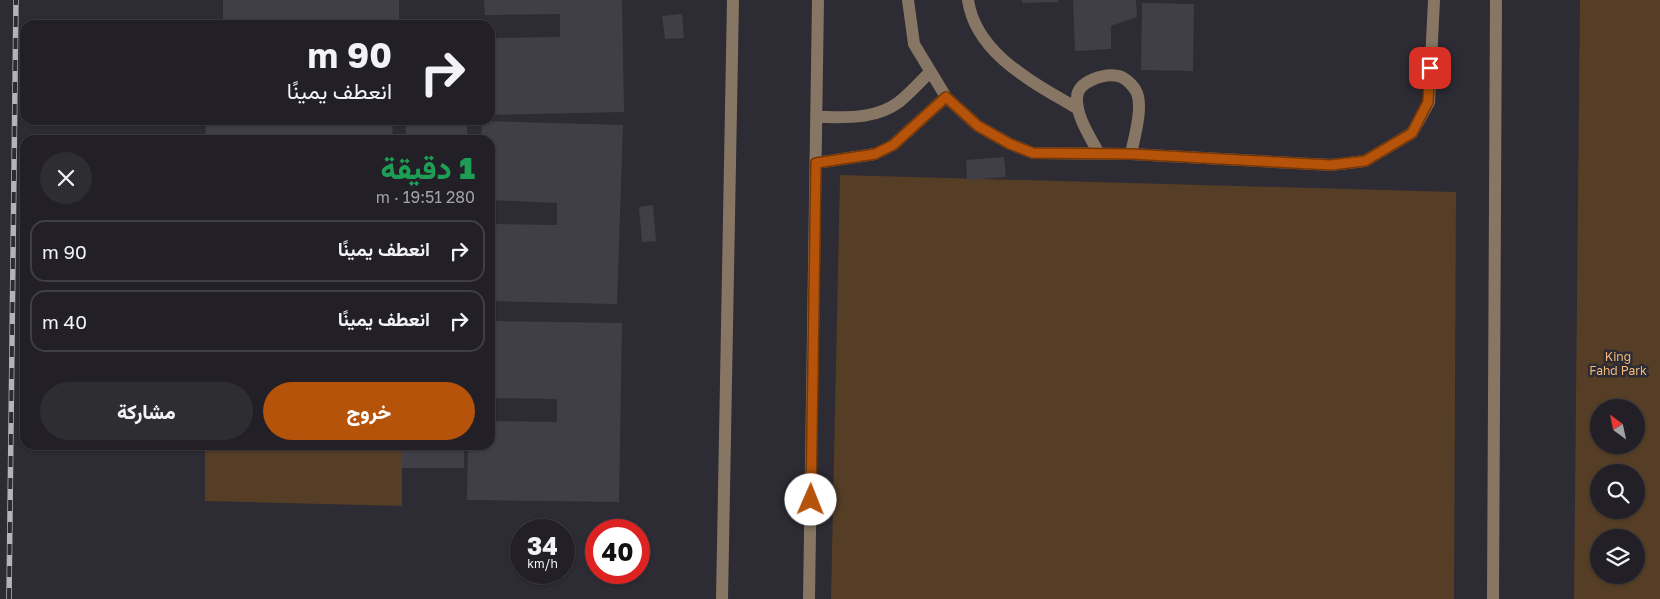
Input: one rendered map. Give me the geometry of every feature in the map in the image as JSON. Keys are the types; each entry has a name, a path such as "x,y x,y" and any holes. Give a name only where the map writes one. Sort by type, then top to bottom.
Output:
{"street":[{"path":"722,599 733,0"},
{"path":"809,599 818,0"},
{"path":"908,0 914,44 946,97 978,126 1010,144 1033,153 1131,154 1331,165 1365,161 1412,133 1428,102 1434,0"},
{"path":"968,0 976,27 1004,62 1031,81 1078,109"},
{"path":"1493,599 1496,0"},
{"path":"816,117 869,116 884,111 899,102 930,72"},
{"path":"1099,154 1078,109 1077,94 1083,85 1108,75 1120,76 1137,92 1139,105 1131,154"},
{"path":"816,163 875,154 893,145 946,97"}],"green space":[{"name":"King Fahd Park","path":"1580,0 1660,0 1660,599 1574,599"},
{"path":"840,175 1456,192 1454,599 831,599"},
{"path":"205,450 402,450 402,506 205,501"}],"building":[{"path":"223,0 399,0 399,20 223,20"},
{"path":"484,0 622,0 624,112 495,115 495,38 560,37 560,14 485,15"},
{"path":"1022,0 1058,0 1058,2 1022,3"},
{"path":"1073,0 1136,0 1137,17 1111,26 1111,49 1075,51"},
{"path":"1142,3 1194,4 1193,71 1141,70"},
{"path":"682,14 684,38 665,39 662,16"},
{"path":"495,121 623,125 617,304 495,301 495,224 557,225 557,203 495,200 495,135 481,135 482,125 495,125"},
{"path":"206,125 393,125 392,135 205,135"},
{"path":"406,125 467,125 467,135 406,135"},
{"path":"1004,157 1006,177 967,180 966,160"},
{"path":"653,205 656,241 642,242 639,207"},
{"path":"495,321 622,323 619,502 467,500 468,450 495,450 495,421 557,422 557,399 495,398"},
{"path":"402,450 464,450 464,468 402,468"}],"railway":[{"path":"9,599 16,0"}],"route":[{"path":"811,500 816,163 875,154 893,145 946,97 978,126 1010,144 1033,153 1131,154 1331,165 1365,161 1412,133 1428,102 1430,68"}]}
